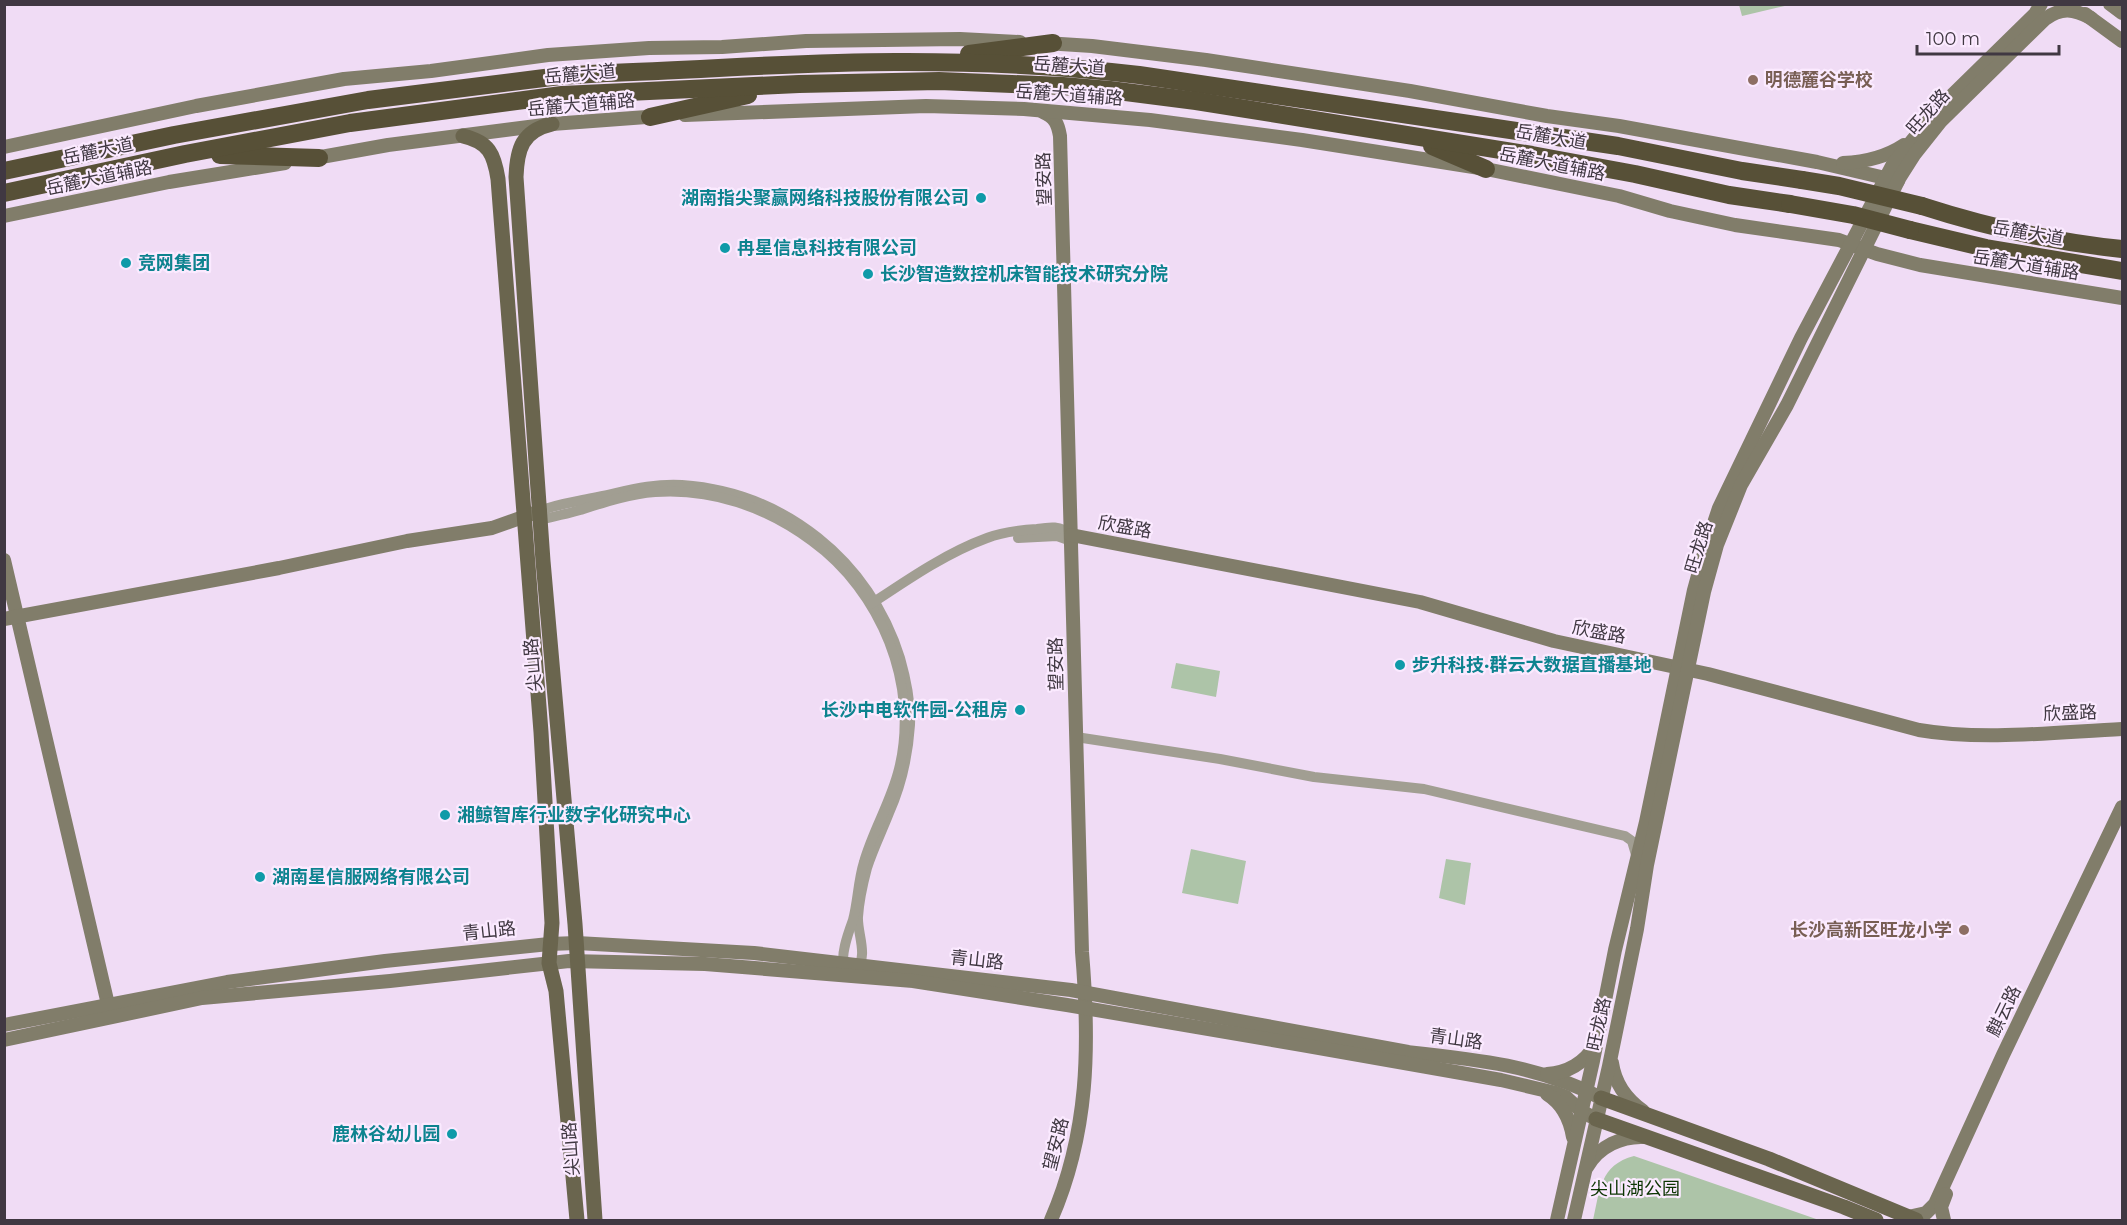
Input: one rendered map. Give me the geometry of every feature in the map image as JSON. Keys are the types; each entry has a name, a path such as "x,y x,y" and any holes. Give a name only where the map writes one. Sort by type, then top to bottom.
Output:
{"highway":[{"path":"905,62 1053,43"},
{"name":"岳麓大道","path":"4,171 174,135 402,96 560,76 905,62 1078,68 1151,76 1618,146 1742,171 1839,186 1984,224 2122,249"},
{"name":"岳麓大道","path":"4,193 185,154 350,123 562,95 799,84 939,81 1110,90 1196,101 1594,166 1729,195 1853,215 1986,248 2122,271"},
{"path":"650,117 799,84"},
{"path":"1406,135 1486,169"},
{"path":"185,154 318,158"}],"main road":[{"name":"旺龙路","path":"1574,1221 1637,929 1699,571 1719,508 1753,435 1850,244 1892,179 1917,134 1945,102 2035,14 2040,4"},
{"path":"2074,4 2122,41"},
{"path":"2110,4 2122,13"},
{"name":"旺龙路","path":"1557,1221 1599,1035 1615,950 1682,670 1707,580 1728,516 1745,477 1787,405 1865,249 1892,179 1935,128 2045,19 2057,11 2069,9 2091,18"},
{"path":"4,147 196,106 344,80 548,56 649,48 960,39 1103,47 1206,60 1619,126 1817,162 1892,179"},
{"name":"岳麓大道辅路","path":"4,216 169,182 388,145 552,124 650,117 906,107 1041,111 1085,114 1302,140 1486,169 1619,196 1670,211 1735,225 1829,238 1941,269 2122,298"},
{"name":"望安路","path":"1041,111 1053,117 1057,122 1060,136 1079,735 1082,952 1088,993 1090,1076 1081,1145 1072,1181 1057,1221"},
{"name":"望安路","path":"1073,539 1066,128 1071,119 1085,114"},
{"name":"尖山路","path":"552,124 541,127 526,137 517,161 516,177 540,515 577,943 595,1221"},
{"path":"1817,162 1842,164 1875,158 1903,146 1917,134"},
{"name":"尖山路","path":"463,136 483,143 491,153 496,168 541,732 552,923 549,963 556,991 577,1221"},
{"path":"12,620 407,541 492,528 540,515"},
{"name":"欣盛路","path":"1073,539 1420,607 1554,646 1682,670 1919,734 1961,740 2122,731"},
{"path":"4,560 12,620"},
{"path":"4,579 107,1012"},
{"name":"麒云路","path":"1912,1219 1926,1213 1935,1204 2003,1055 2122,807"},
{"name":"麒云路","path":"1944,1221 1942,1203 1994,1085 2122,818"},
{"name":"青山路","path":"4,1040 227,982 385,961 577,943 754,953 843,964 855,971 1088,1008 1528,1086 1566,1097 1581,1111 1596,1119 1844,1207 1876,1221"},
{"name":"青山路","path":"4,1025 202,998 578,961 855,971 1088,993 1386,1048 1461,1058 1568,1081 1601,1098 1769,1159 1912,1219"},
{"name":"望安路","path":"1051,1221 1067,1179 1083,1110 1088,1008"},
{"path":"1542,1074 1559,1072 1579,1063 1588,1055 1599,1035"},
{"path":"1613,1046 1613,1072 1623,1093 1632,1103 1655,1118"},
{"path":"1528,1086 1559,1103 1571,1126 1573,1146"},
{"path":"1584,1174 1595,1156 1615,1142 1626,1138 1650,1138"}],"street":[{"path":"540,515 654,492 683,492 737,501 770,515 816,544 843,569 874,605 891,632 902,664 910,725 899,786 864,880 858,918 862,941 855,971"},
{"path":"874,605 961,550 988,537 1024,530 1057,528 1065,530 1073,539"},
{"path":"843,964 846,938 853,918 863,863 886,809 900,767 905,725 904,706 896,665 874,605"},
{"path":"1079,735 1220,755 1314,773 1424,786 1626,832 1637,831 1646,822"},
{"path":"1079,735 1314,777 1424,789 1469,799 1625,836 1632,841 1637,860"}],"green space":[{"path":"1739,4 1789,5 1742,16"},
{"path":"1176,663 1220,671 1216,697 1171,688"},
{"path":"1191,849 1246,861 1238,904 1182,893"},
{"path":"1446,859 1471,863 1465,905 1439,898"},
{"name":"尖山湖公园","path":"1634,1156 1819,1220 1593,1220 1600,1189 1608,1172 1623,1160"}],"place":[{"name":"明德麓谷学校","path":"1753,80"},
{"name":"湖南指尖聚赢网络科技股份有限公司","path":"981,198"},
{"name":"冉星信息科技有限公司","path":"725,248"},
{"name":"竞网集团","path":"126,263"},
{"name":"长沙智造数控机床智能技术研究分院","path":"868,274"},
{"name":"步升科技·群云大数据直播基地","path":"1400,665"},
{"name":"长沙中电软件园-公租房","path":"1020,710"},
{"name":"湘鲸智库行业数字化研究中心","path":"445,815"},
{"name":"湖南星信服网络有限公司","path":"260,877"},
{"name":"长沙高新区旺龙小学","path":"1964,930"},
{"name":"鹿林谷幼儿园","path":"452,1134"}]}
